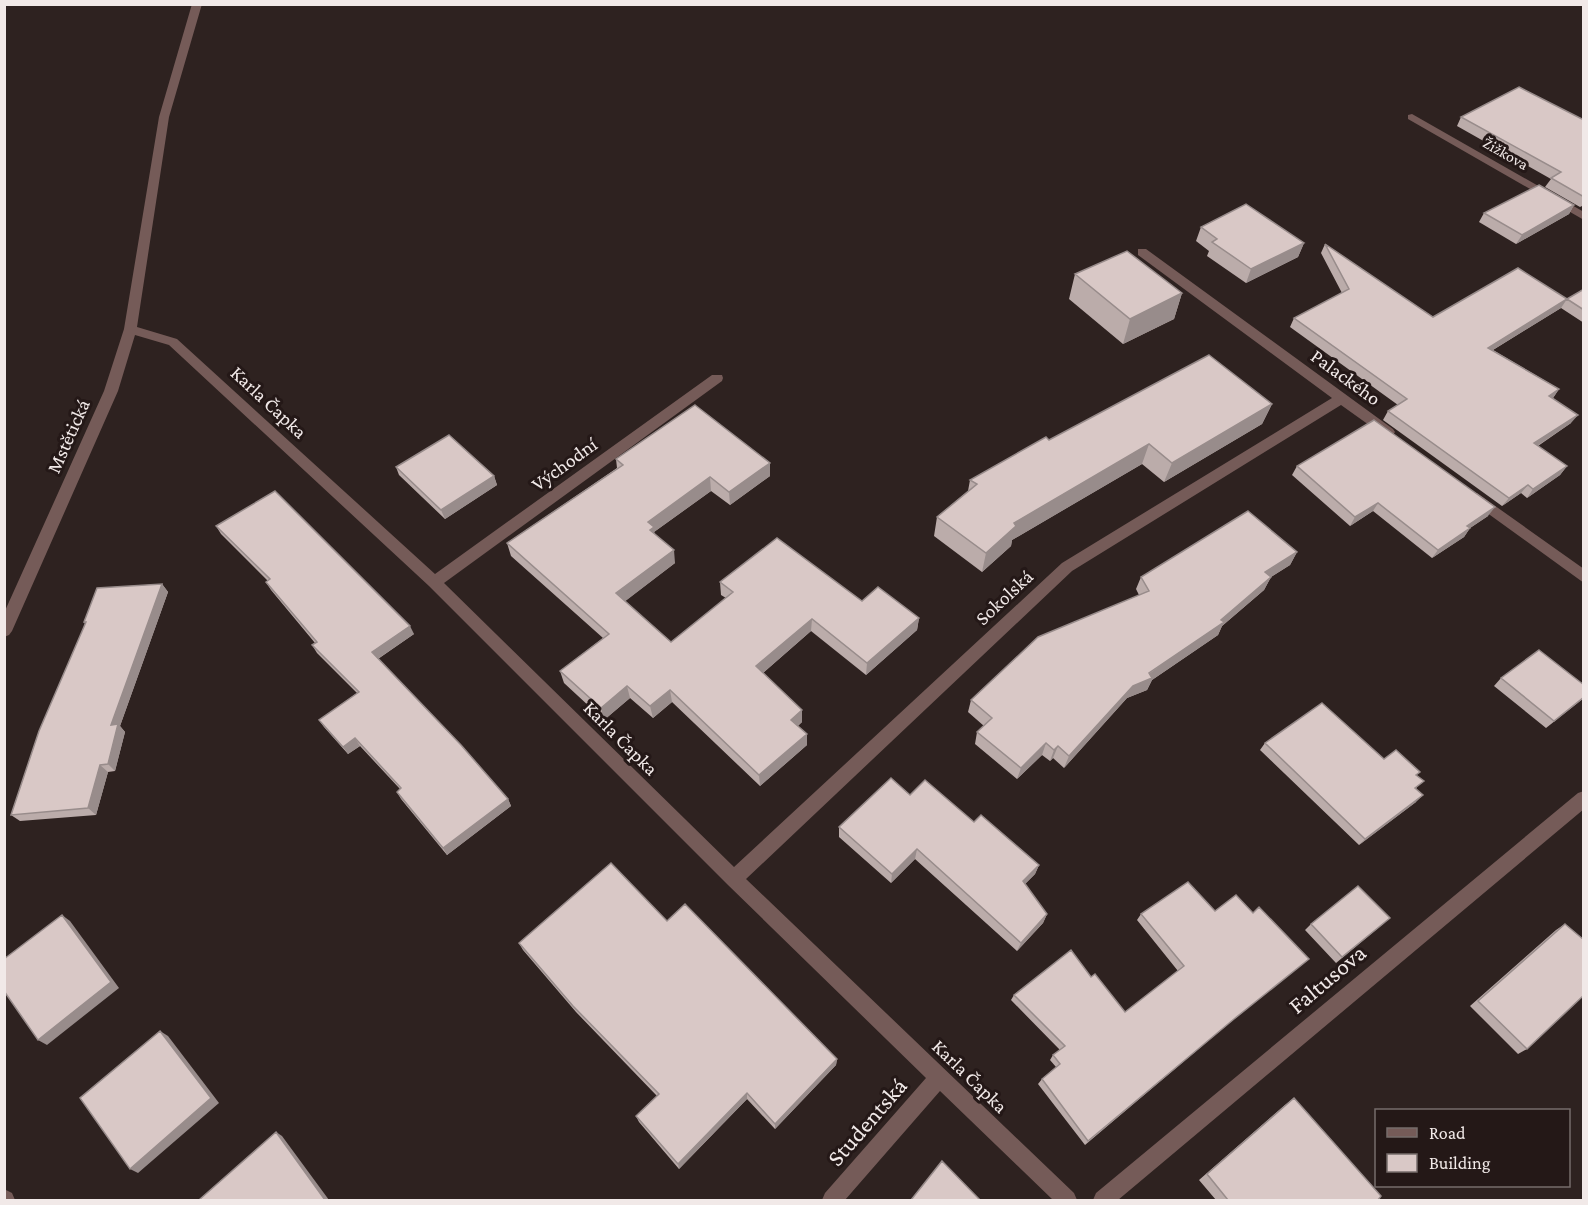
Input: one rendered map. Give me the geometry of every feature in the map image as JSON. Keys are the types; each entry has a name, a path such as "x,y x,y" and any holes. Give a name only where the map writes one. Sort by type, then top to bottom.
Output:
{"street":[{"name":"Mstětická","path":"4,631 111,391 130,329 141,249 164,117 197,4"},
{"name":"Žižkova","path":"1412,117 1584,217"},
{"name":"Palackého","path":"1142,252 1398,439"},
{"name":"Karla Čapka","path":"130,329 173,342 434,582 734,879 1067,1200"},
{"name":"Východní","path":"434,582 717,378"},
{"name":"Sokolská","path":"734,879 1067,567 1342,398"},
{"path":"1463,487 1584,577"},
{"name":"Faltusova","path":"1103,1200 1584,798"},
{"name":"Studentská","path":"832,1200 940,1077"}],"building":[{"path":"1519,87 1584,120 1584,197 1551,178 1561,172 1461,117"},
{"path":"1539,185 1574,205 1522,235 1484,213"},
{"path":"1246,204 1304,243 1251,269 1212,242 1217,239 1201,227"},
{"path":"1325,244 1433,317 1518,268 1567,299 1488,348 1559,389 1549,396 1578,415 1534,443 1567,466 1533,489 1528,485 1509,498 1388,411 1407,399 1294,318 1349,289"},
{"path":"1127,251 1182,293 1130,319 1075,274"},
{"path":"1584,289 1584,310 1567,299"},
{"path":"1209,355 1272,404 1172,463 1149,444 1014,523 1016,526 986,553 937,517 977,484 970,480 1046,437 1049,440"},
{"path":"695,405 770,463 729,492 710,477 648,522 654,527 650,530 674,550 616,593 671,642 733,592 720,582 777,538 862,601 878,587 919,618 867,663 812,619 756,666 802,710 791,720 807,734 759,775 670,690 650,706 627,686 601,708 560,671 609,634 507,543 623,465 616,459"},
{"path":"1374,420 1495,507 1438,550 1378,503 1355,517 1297,466"},
{"path":"449,435 494,476 441,510 396,467"},
{"path":"275,491 410,626 372,652 461,745 508,799 443,848 397,792 401,788 355,738 343,747 319,720 359,692 312,645 317,642 266,582 270,579 216,526"},
{"path":"1248,511 1297,552 1265,572 1271,577 1221,620 1224,622 1149,673 1152,678 1133,686 1069,756 1058,746 1054,750 1046,743 1021,768 977,732 992,718 971,700 1038,637 1149,591 1141,577"},
{"path":"162,584 111,725 118,724 108,764 100,765 88,808 11,815 39,731 86,622 84,622 97,588"},
{"path":"1539,650 1584,685 1584,697 1554,721 1501,678"},
{"path":"1322,703 1384,759 1396,750 1420,772 1416,775 1424,781 1415,788 1423,795 1365,839 1265,743"},
{"path":"891,778 910,795 925,780 974,822 981,815 1039,865 1023,881 1047,914 1021,943 917,849 892,874 839,827"},
{"path":"611,863 667,921 685,904 837,1059 775,1124 747,1093 678,1164 636,1116 659,1094 573,1006 519,943"},
{"path":"1188,882 1215,911 1236,895 1253,913 1259,907 1309,959 1088,1141 1042,1079 1060,1064 1053,1055 1065,1046 1014,995 1071,950 1091,977 1095,974 1125,1012 1184,966 1141,914"},
{"path":"1358,886 1390,918 1342,957 1311,924"},
{"path":"62,915 111,982 38,1040 4,991 4,959"},
{"path":"1565,924 1584,940 1584,995 1527,1049 1478,1001"},
{"path":"160,1031 211,1098 130,1169 80,1098"},
{"path":"1294,1098 1381,1196 1378,1200 1228,1200 1207,1174"},
{"path":"276,1132 325,1200 199,1200"},
{"path":"942,1161 980,1200 911,1200"}]}
